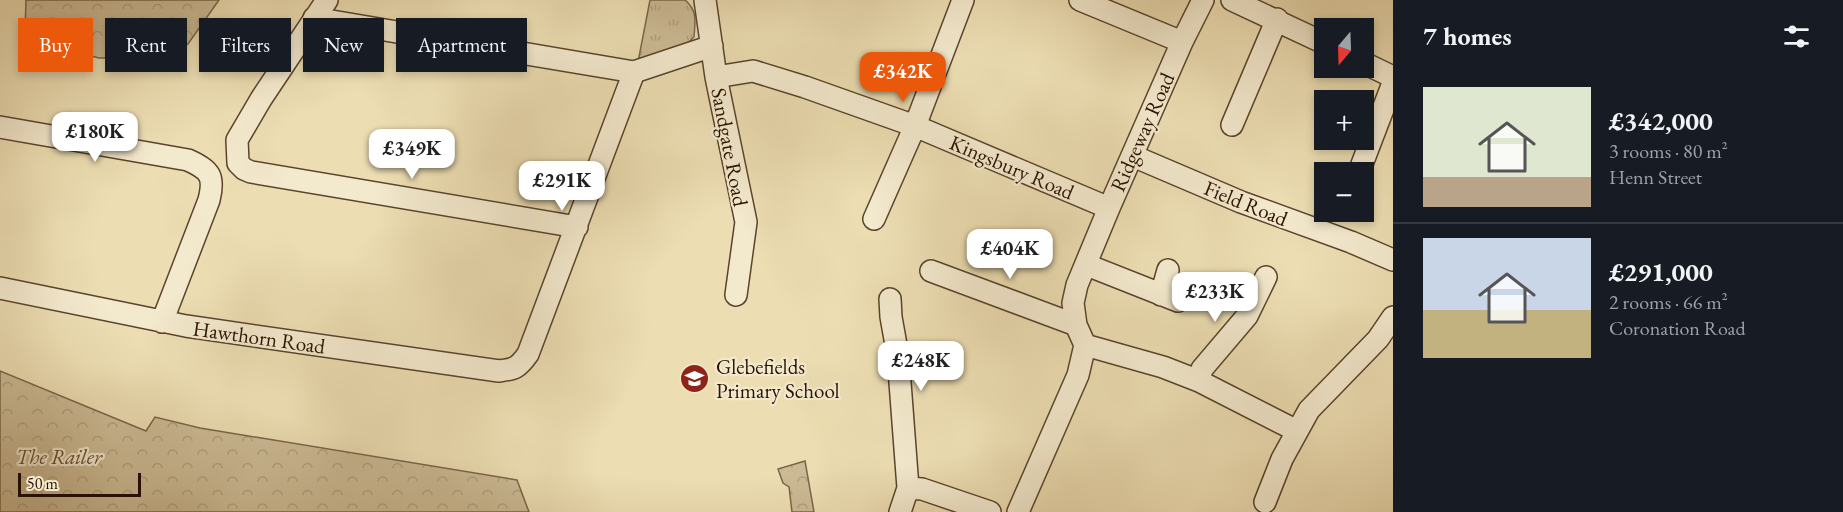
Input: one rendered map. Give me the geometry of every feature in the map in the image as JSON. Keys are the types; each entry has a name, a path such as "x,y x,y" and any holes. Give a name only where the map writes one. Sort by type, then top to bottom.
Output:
{"street":[{"path":"314,18 327,0"},
{"name":"Sandgate Road","path":"705,0 716,77 746,222 736,295"},
{"path":"874,219 915,126 963,0"},
{"path":"1080,0 1182,42"},
{"name":"Ridgeway Road","path":"1085,345 1076,325 1073,303 1077,285 1182,42 1203,0"},
{"path":"1232,0 1314,38"},
{"path":"1232,125 1277,19"},
{"path":"384,30 634,72 712,46"},
{"path":"303,35 237,140 238,163 244,169 577,227 634,72"},
{"path":"1374,68 1393,77"},
{"name":"Kingsbury Road","path":"716,77 753,71 915,126 1109,208"},
{"path":"1363,162 1393,83"},
{"path":"0,127 188,160 210,176 213,185 162,322"},
{"name":"Field Road","path":"1133,156 1240,202 1352,242 1393,260"},
{"name":"Hawthorn Road","path":"0,288 162,322 499,372 520,366 528,354 577,227"},
{"path":"1086,266 1169,298 1168,270"},
{"path":"931,271 1076,325"},
{"path":"1199,381 1202,369 1247,316 1266,277"},
{"path":"890,299 898,356 908,488 900,512"},
{"path":"1265,501 1282,459 1310,411 1378,339 1393,317"},
{"path":"1018,512 1078,375 1085,345 1163,367 1199,381 1297,431"},
{"path":"908,488 922,489 990,512"}],"green space":[{"path":"26,0 219,0 206,18 199,18 199,28 187,45 187,18 105,18 105,58 93,56 93,18 25,18"},
{"path":"650,0 685,0 694,12 694,37 681,50 638,62"},
{"name":"The Railer","path":"0,371 146,431 155,417 200,428 517,480 529,512 0,512"},
{"path":"805,461 814,512 792,512 789,487 783,483 778,469"}],"place":[{"name":"Glebefields Primary School","path":"695,378"}]}
